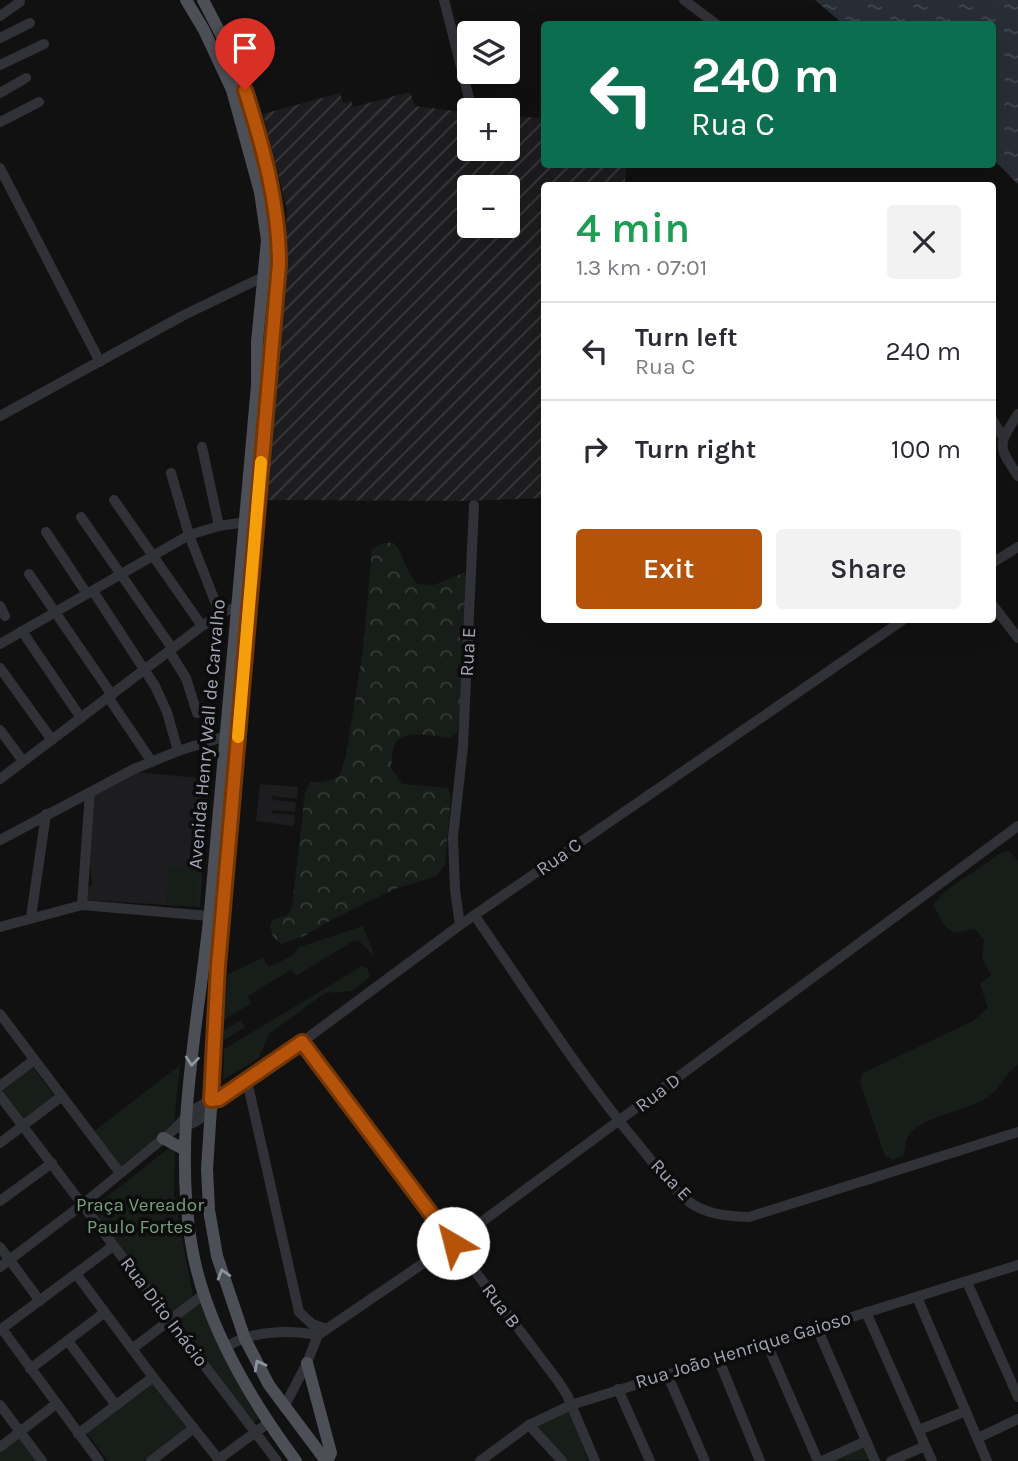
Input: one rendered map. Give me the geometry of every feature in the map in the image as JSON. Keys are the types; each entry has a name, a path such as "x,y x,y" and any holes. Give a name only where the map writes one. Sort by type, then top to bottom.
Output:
{"main road":[{"name":"Avenida Henry Wall de Carvalho","path":"186,0 247,115 265,221 267,240 246,522 250,540"},
{"name":"Avenida Henry Wall de Carvalho","path":"203,0 233,60 275,205 278,273 230,764 213,1104 206,1169 217,1256 245,1339 284,1407 327,1461"},
{"path":"263,274 271,269 278,273"},
{"path":"258,337 266,340 272,338"},
{"name":"Avenida Henry Wall de Carvalho","path":"244,609 226,736 230,764 183,1123 186,1195 191,1246 204,1294 253,1400 296,1461"},
{"path":"199,997 201,1024 215,1031"},
{"path":"163,1138 185,1150"},
{"path":"307,1363 331,1453 327,1461"}],"street":[{"path":"444,0 469,98"},
{"path":"684,0 712,21"},
{"path":"0,16 20,2"},
{"path":"0,22 3,37 30,23"},
{"path":"0,65 44,44"},
{"path":"0,93 26,78"},
{"path":"0,122 38,102"},
{"path":"0,168 100,362"},
{"path":"0,416 263,274"},
{"path":"1018,414 1001,445 1018,476"},
{"path":"996,426 1003,437"},
{"path":"202,447 219,526"},
{"path":"171,473 189,535 220,614"},
{"path":"114,500 202,626"},
{"name":"Rua E","path":"460,925 455,890 453,837 463,746 474,505"},
{"path":"81,517 170,650 186,678 197,713"},
{"path":"0,644 189,535 219,526 246,522"},
{"path":"46,532 145,670 163,701 178,751"},
{"path":"996,561 1018,547"},
{"path":"29,574 152,762"},
{"path":"0,779 202,626 220,614 244,609"},
{"path":"996,609 1018,638"},
{"name":"Rua C","path":"0,1267 183,1123 302,1042 460,925 899,623"},
{"path":"22,631 81,718"},
{"path":"0,668 52,740"},
{"path":"0,730 23,761"},
{"path":"0,840 46,814 152,762 226,736"},
{"path":"82,905 90,792"},
{"path":"31,917 46,814"},
{"name":"Rua D","path":"322,1332 453,1243 1018,826"},
{"path":"0,927 82,905 209,916"},
{"name":"Rua E","path":"475,916 619,1122 688,1201 718,1215 749,1217 1018,1132"},
{"path":"0,1014 120,1173"},
{"name":"Rua B","path":"302,1042 558,1381 572,1405 595,1461"},
{"path":"0,1086 34,1060"},
{"path":"247,1081 299,1312 322,1332"},
{"name":"Rua Dito Inácio","path":"0,1096 277,1461"},
{"path":"0,1143 62,1096"},
{"path":"0,1201 52,1163"},
{"path":"99,1461 1,1329 113,1246"},
{"path":"0,1247 40,1301"},
{"name":"Rua João Henrique Gaioso","path":"480,1461 493,1457 529,1425 572,1405 1018,1266"},
{"path":"77,1275 153,1377 220,1460 268,1423"},
{"path":"967,1282 1018,1397"},
{"path":"132,1349 204,1294"},
{"path":"917,1297 988,1461"},
{"path":"866,1312 932,1461"},
{"path":"30,1369 104,1313"},
{"path":"817,1328 875,1461"},
{"path":"227,1347 245,1339 274,1334 322,1332"},
{"path":"284,1407 322,1332"},
{"path":"68,1341 115,1404"},
{"path":"767,1344 820,1461 866,1441"},
{"path":"718,1358 760,1461"},
{"path":"667,1374 705,1461"},
{"path":"78,1434 153,1377"},
{"path":"618,1389 649,1461"},
{"path":"0,1447 56,1404"},
{"path":"0,1405 42,1461"},
{"path":"919,1430 967,1411"},
{"path":"978,1438 1018,1419"},
{"path":"529,1425 562,1461"},
{"path":"156,1459 194,1428"},
{"path":"891,1461 925,1446"}],"shaded area":[{"path":"410,92 415,106 457,111 457,161 520,161 520,117 541,118 541,168 626,168 625,182 541,182 541,498 466,501 265,500 287,210 263,114 340,93 343,103 351,101 353,107"},
{"path":"135,772 209,779 200,907 86,900 87,887 92,885 90,864 95,791"},
{"path":"260,784 298,787 297,799 272,796 273,800 296,802 295,812 271,810 272,813 295,815 294,826 256,821"}],"green space":[{"path":"383,543 394,543 410,575 418,584 434,585 464,573 467,580 457,733 450,738 419,734 403,737 394,746 391,768 402,784 447,788 451,795 445,865 437,876 395,889 304,936 281,944 273,937 270,925 273,920 287,915 292,908 305,792 311,782 335,779 340,775 346,755 363,650 372,549"},
{"path":"1010,851 1018,861 1018,1065 988,1097 916,1128 908,1137 903,1156 893,1160 885,1156 860,1082 863,1073 973,1021 988,1008 980,984 991,975 982,958 984,940 975,929 954,933 945,926 933,905 944,892 1002,852"},
{"path":"169,866 199,869 195,906 166,904"},
{"path":"363,926 375,957 358,940 350,943 296,976 291,970 248,996 251,1004 223,1020 228,974 263,958 269,967 292,956 299,947"},
{"path":"362,966 367,968 370,977 352,991 325,993 269,1034 259,1058 223,1080 224,1049"},
{"path":"241,1020 245,1027 223,1041 224,1030"},
{"path":"180,1065 174,1124 118,1168 92,1133"},
{"path":"32,1066 55,1097 24,1121 1,1093"},
{"name":"Praça Vereador Paulo Fortes","path":"170,1147 175,1150 174,1194 193,1297 170,1315 90,1210"},
{"path":"200,1303 220,1347 259,1418 253,1423 174,1322"},
{"path":"152,1380 188,1427 143,1461 108,1461 85,1431"},
{"path":"568,1408 589,1461 567,1461 536,1425"},
{"path":"21,1437 38,1461 0,1461 0,1452"},
{"path":"865,1443 872,1460 825,1461"}],"water":[{"path":"815,0 1018,0 1018,184 996,162 996,21 840,21"}],"slow traffic":[{"path":"238,737 261,462"}],"route":[{"path":"245,90 272,187 277,218 279,264 218,966 211,1100 219,1099 302,1042 453,1243"}]}
